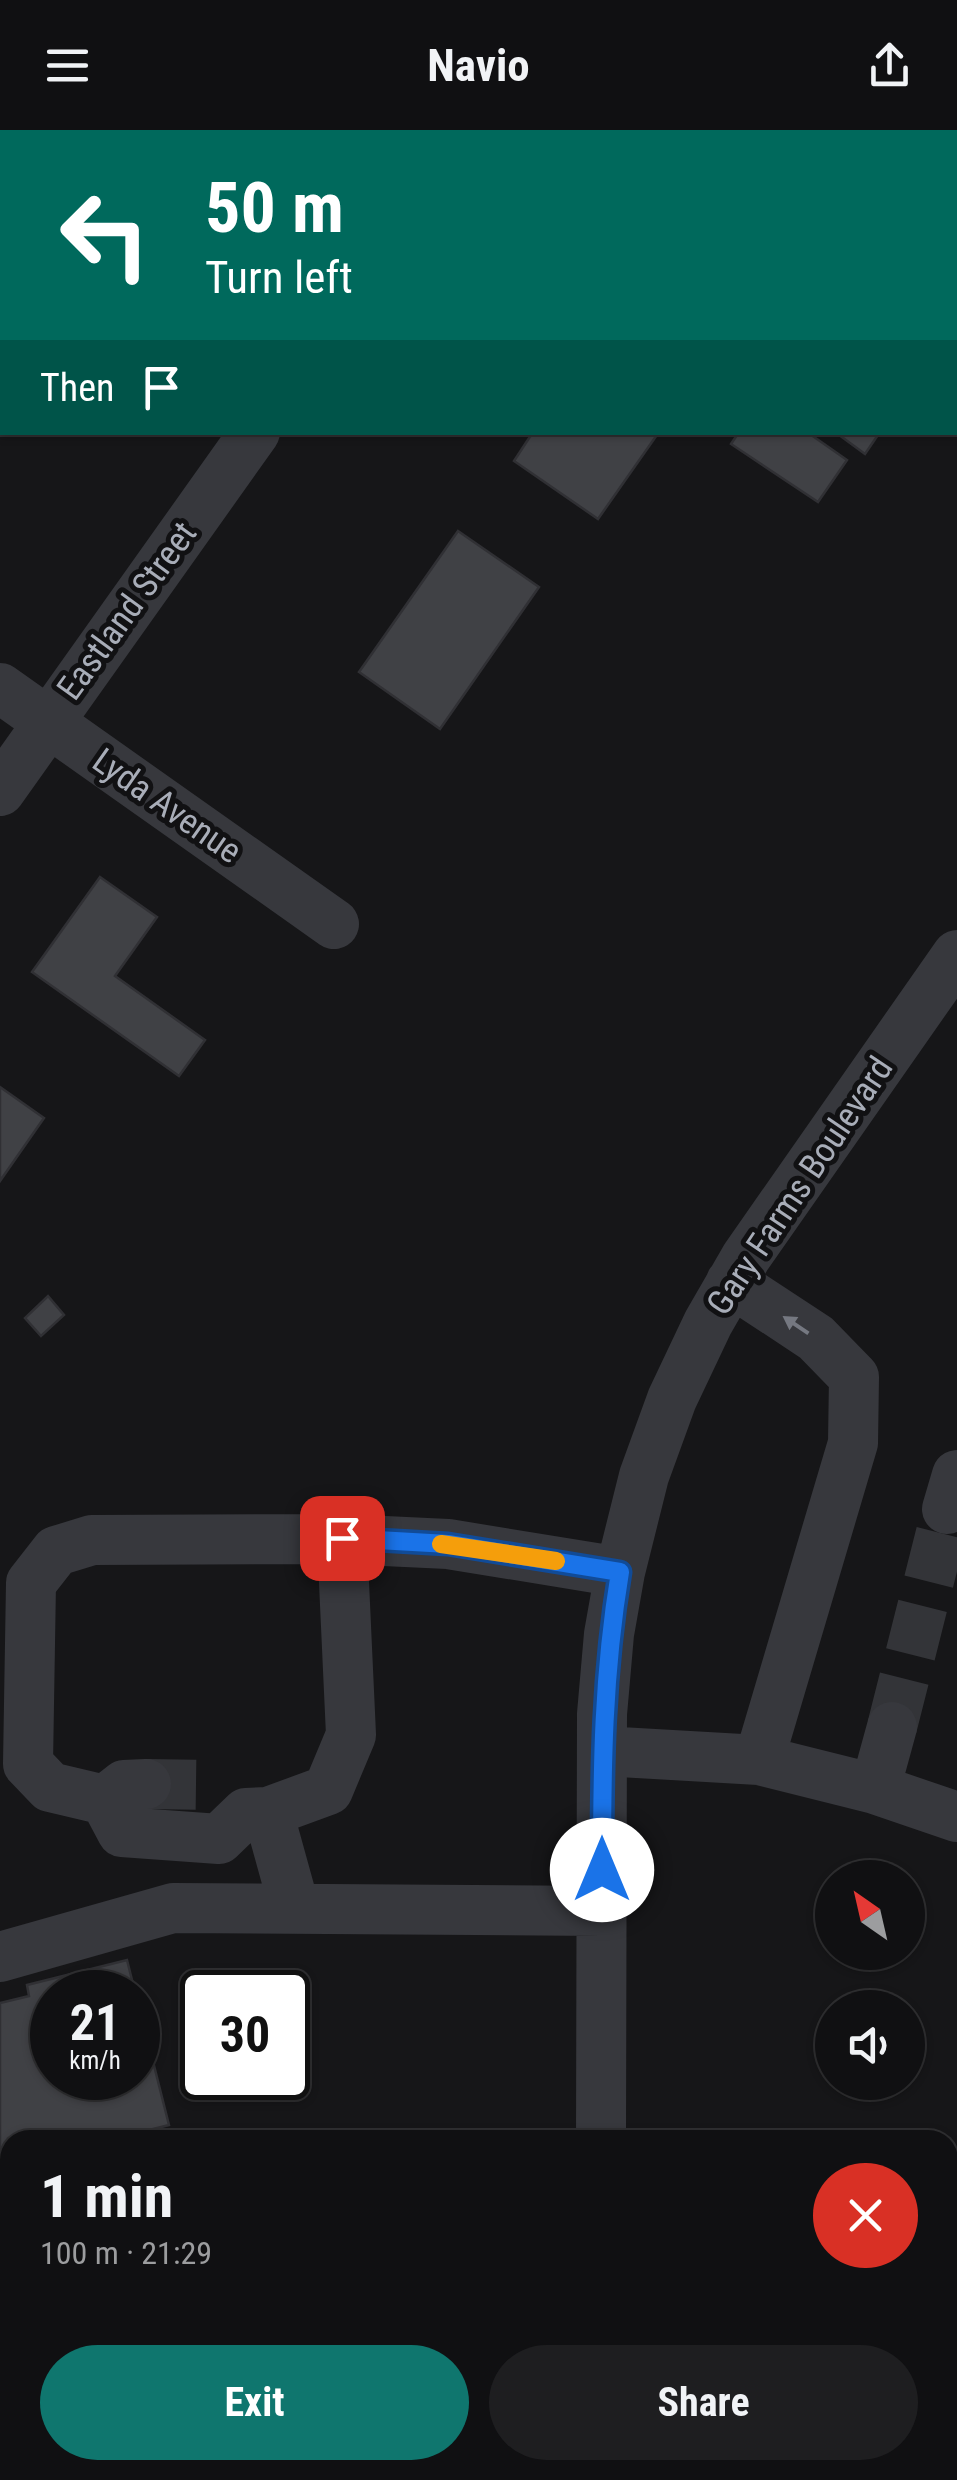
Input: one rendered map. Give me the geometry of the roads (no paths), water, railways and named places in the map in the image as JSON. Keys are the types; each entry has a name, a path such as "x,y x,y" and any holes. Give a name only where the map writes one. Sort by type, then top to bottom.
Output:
{"street":[{"name":"Eastland Street","path":"0,790 253,435"},
{"name":"Lyda Avenue","path":"0,688 334,924"},
{"name":"Gary Farms Boulevard","path":"601,2130 602,1751 609,1634 644,1476 672,1398 731,1282 785,1198 957,955"},
{"path":"731,1282 816,1338 854,1377 853,1443 760,1760"},
{"path":"342,1538 351,1735 328,1790 244,1803 219,1839 122,1832 126,1792 50,1787 28,1764 31,1583 56,1551 92,1540 342,1538 448,1544 620,1572"},
{"path":"876,1789 892,1727"},
{"path":"602,1751 760,1760 876,1789 957,1817"},
{"path":"244,1803 294,1906"},
{"path":"0,1957 173,1908 602,1910"}],"tunnel":[{"path":"892,1727 947,1509"},
{"path":"146,1784 219,1785"}]}
